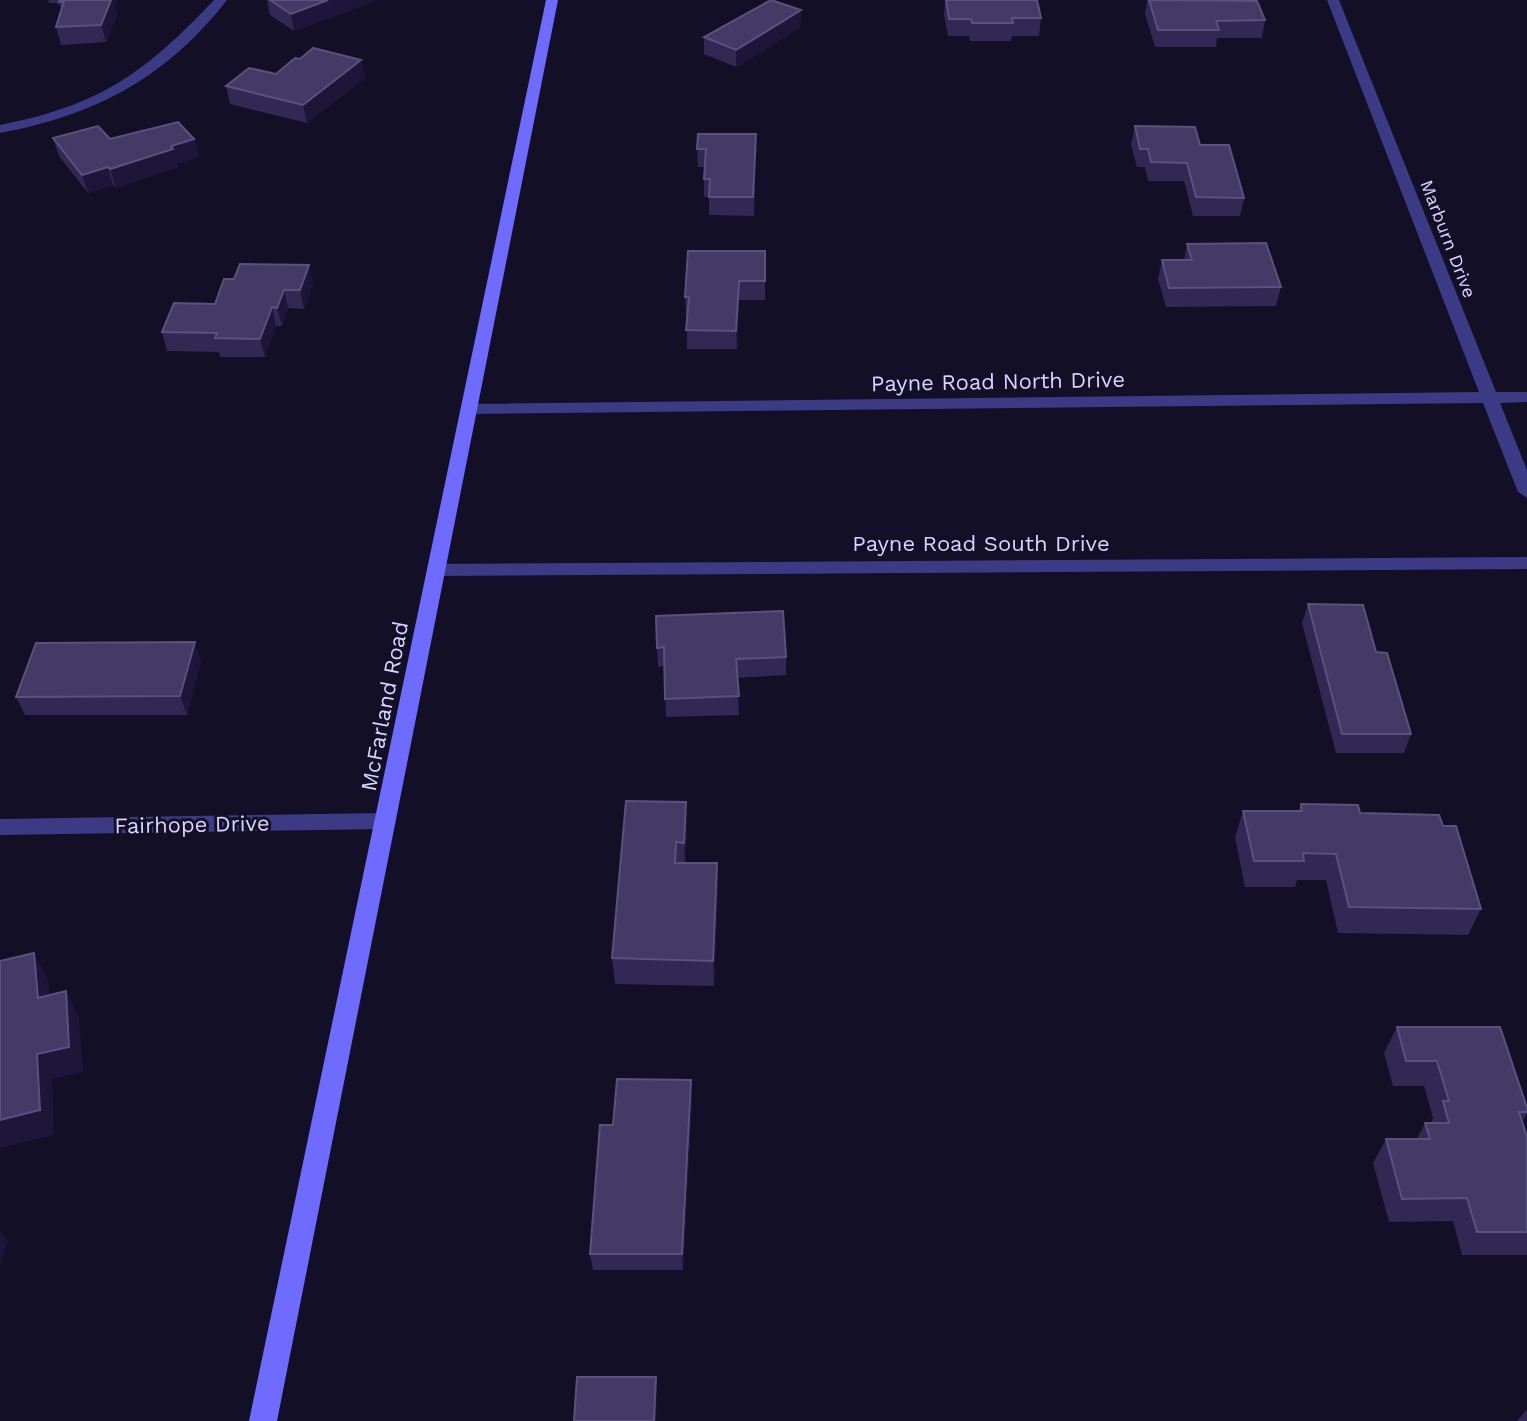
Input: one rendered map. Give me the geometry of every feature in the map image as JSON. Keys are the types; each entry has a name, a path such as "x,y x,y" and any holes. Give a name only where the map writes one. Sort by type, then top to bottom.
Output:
{"street":[{"path":"0,129 76,108 126,85 163,59 221,0"},
{"name":"McFarland Road","path":"263,1421 552,0"},
{"name":"Marburn Drive","path":"1333,0 1527,492"},
{"name":"Payne Road North Drive","path":"469,409 1527,397"},
{"name":"Payne Road South Drive","path":"436,570 1527,563"},
{"name":"Fairhope Drive","path":"0,827 385,821"}],"building":[{"path":"60,0 111,0 101,25 56,27 64,1"},
{"path":"270,0 328,0 291,14"},
{"path":"771,0 801,10 736,50 704,37"},
{"path":"946,0 1037,0 1041,18 1012,18 1013,23 972,23 971,19 949,19"},
{"path":"1149,0 1257,1 1265,20 1216,21 1219,30 1158,30"},
{"path":"313,48 361,60 303,105 226,86 249,68 276,74"},
{"path":"178,122 194,139 171,146 173,149 82,175 53,138 98,126 110,139"},
{"path":"1135,126 1195,127 1200,145 1229,145 1244,198 1196,197 1187,163 1151,162 1148,149 1140,149"},
{"path":"698,134 756,134 753,197 709,197 710,179 704,179 706,149 697,149"},
{"path":"1266,243 1281,287 1169,288 1162,260 1192,260 1187,244"},
{"path":"688,251 765,251 765,281 739,281 736,331 686,330"},
{"path":"240,264 309,265 300,290 284,290 277,308 272,307 260,339 215,338 217,333 162,332 174,303 215,304 224,279 234,279"},
{"path":"1308,604 1363,605 1376,652 1387,653 1411,734 1342,734"},
{"path":"783,611 786,657 736,659 739,696 665,699 664,647 657,648 656,616"},
{"path":"195,642 180,696 16,697 36,643"},
{"path":"626,801 686,802 684,843 676,842 675,863 717,863 713,961 612,958"},
{"path":"1301,804 1358,805 1360,813 1439,815 1443,826 1456,826 1481,909 1349,907 1336,854 1303,853 1304,861 1254,861 1243,811 1302,811"},
{"path":"34,953 38,998 66,991 69,1047 37,1054 40,1110 0,1120 0,961"},
{"path":"1397,1027 1500,1027 1527,1108 1527,1112 1519,1112 1527,1137 1527,1232 1477,1232 1467,1198 1402,1199 1386,1139 1430,1139 1425,1123 1449,1123 1443,1101 1449,1101 1437,1061 1406,1061"},
{"path":"617,1079 691,1080 682,1254 590,1254 600,1125 613,1125"},
{"path":"577,1377 656,1377 654,1421 574,1421"}]}
